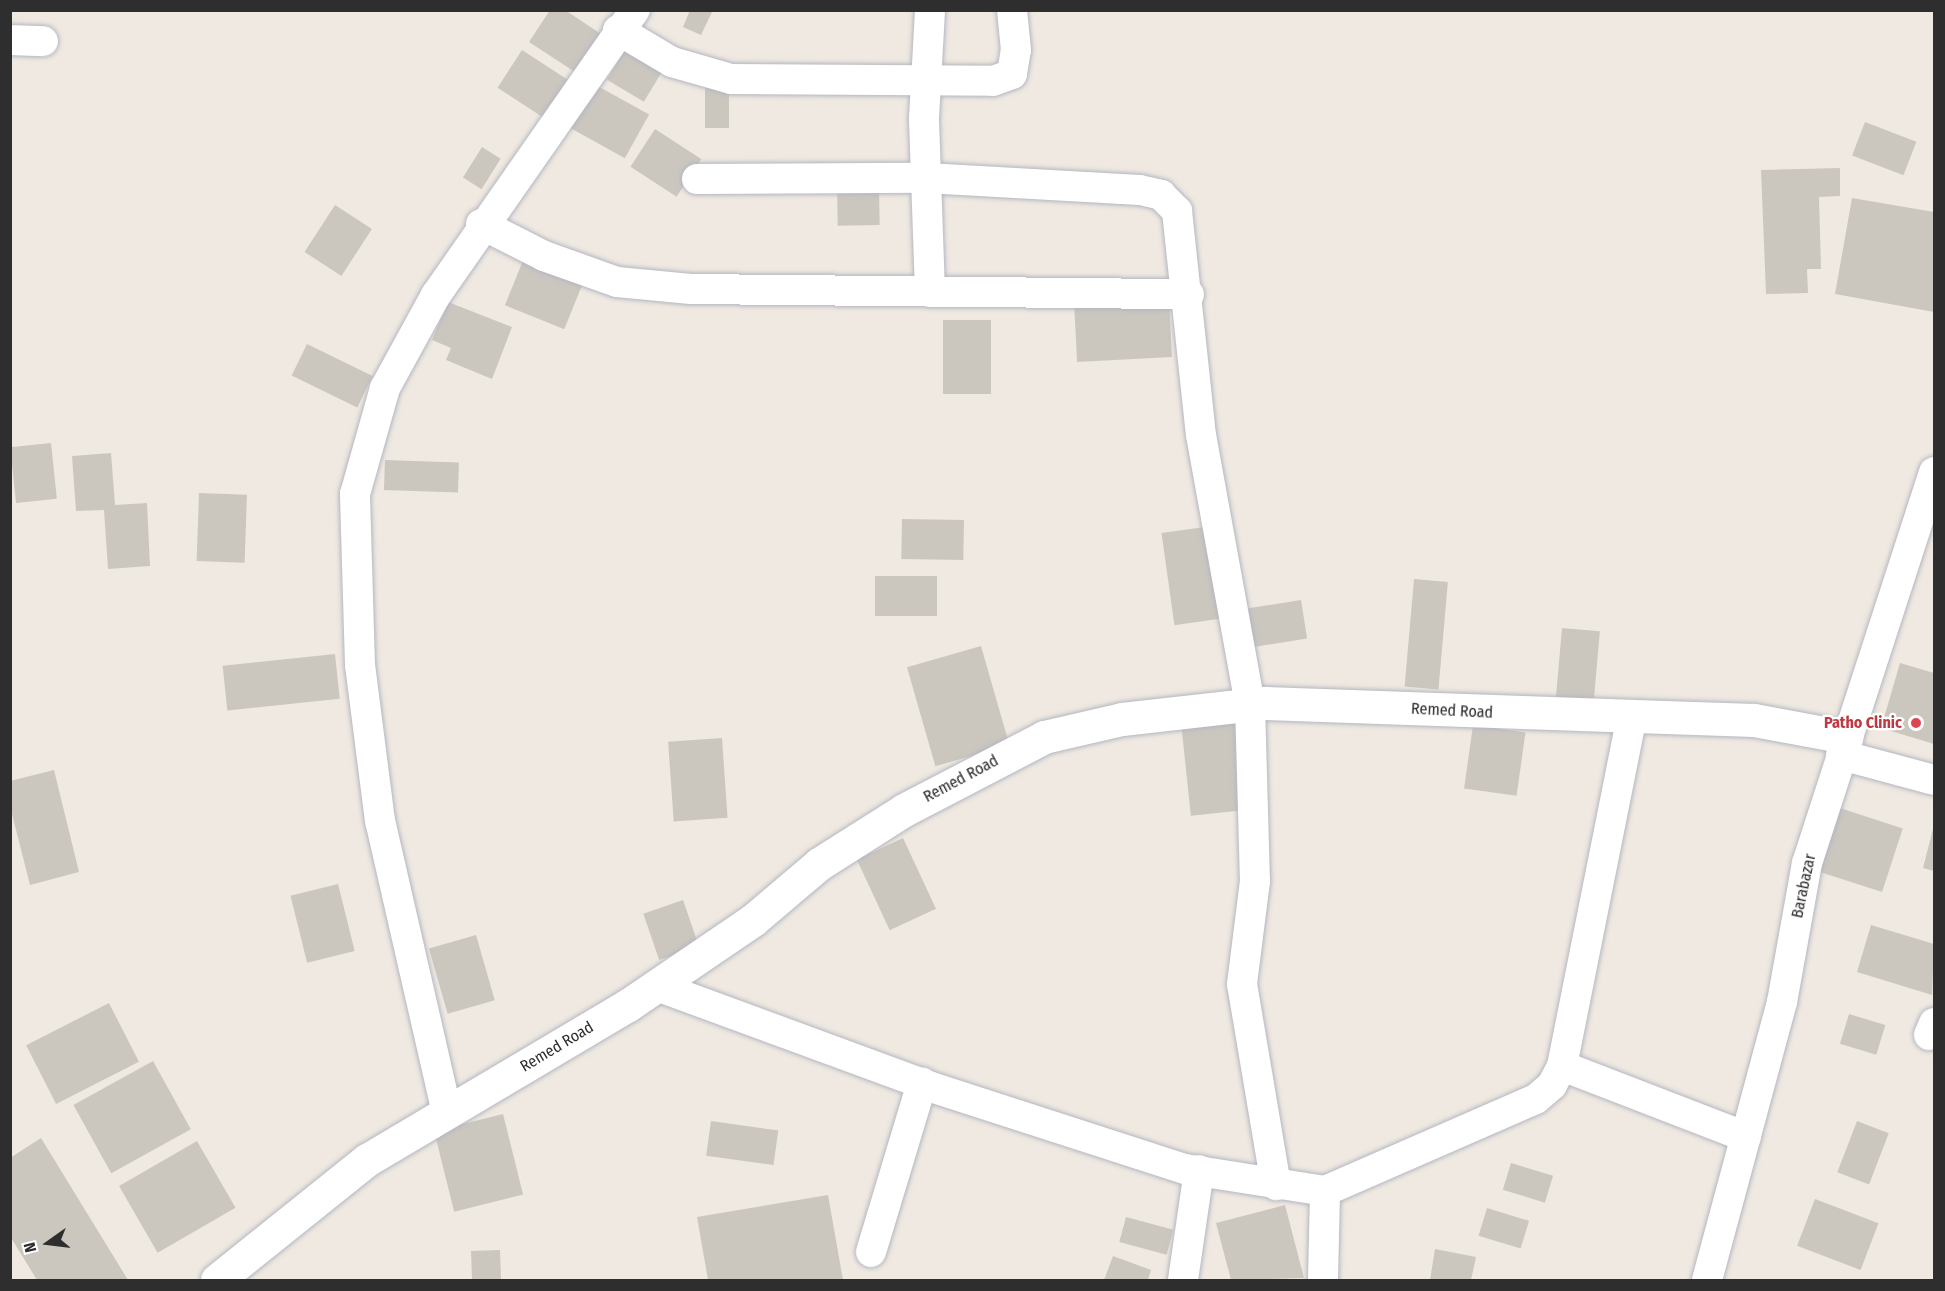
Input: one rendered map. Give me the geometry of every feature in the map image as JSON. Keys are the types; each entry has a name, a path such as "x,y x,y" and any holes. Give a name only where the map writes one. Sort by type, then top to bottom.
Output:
{"street":[{"path":"447,1113 380,821 360,665 355,494 385,388 481,224 627,20 672,62 731,79 993,81 1012,74 1016,50 1012,10"},
{"path":"930,11 926,82 926,178 930,292"},
{"path":"10,40 43,42"},
{"path":"697,179 926,178 1161,195 1177,211 1190,294 1201,435 1250,704 1255,881 1242,984 1276,1185"},
{"path":"481,224 544,256 617,282 690,289 1190,294"},
{"name":"Barabazar","path":"1707,1281 1782,1002 1807,863 1931,489"},
{"name":"Remed Road","path":"216,1281 367,1160 657,986 753,920 819,864 983,765 1044,737 1122,718 1250,704 1631,720 1754,720 1844,746"},
{"path":"657,986 922,1083 1199,1170 1276,1185 1325,1191 1536,1099 1562,1066 1631,720"},
{"path":"1844,746 1935,780"},
{"path":"1562,1066 1746,1137"},
{"path":"871,1252 922,1083"},
{"path":"1183,1281 1199,1170"},
{"path":"1323,1281 1325,1191"}],"building":[{"path":"550,10 565,10 601,34 575,72 529,42"},
{"path":"690,10 713,10 701,35 683,27"},
{"path":"626,48 663,70 644,102 607,80"},
{"path":"522,50 568,80 544,118 497,88"},
{"path":"594,84 649,115 625,158 570,128"},
{"path":"705,85 729,85 729,128 705,128"},
{"path":"1865,122 1916,142 1903,175 1852,156"},
{"path":"655,129 701,159 677,197 630,167"},
{"path":"482,147 501,159 482,189 463,178"},
{"path":"1840,168 1840,196 1819,197 1821,269 1807,269 1808,293 1766,294 1761,170"},
{"path":"879,186 880,225 838,226 837,187"},
{"path":"1852,198 1934,212 1934,312 1835,294"},
{"path":"335,205 372,229 341,276 305,252"},
{"path":"524,258 583,282 564,329 505,305"},
{"path":"1169,300 1172,357 1077,362 1074,305"},
{"path":"448,302 512,327 492,379 446,360 451,348 432,340"},
{"path":"943,320 991,320 991,394 943,394"},
{"path":"307,344 373,376 357,407 292,375"},
{"path":"51,443 57,499 16,503 10,447"},
{"path":"111,453 115,505 147,503 150,566 108,569 104,510 76,511 72,456"},
{"path":"385,460 459,463 458,493 384,490"},
{"path":"199,493 247,495 245,563 197,561"},
{"path":"902,519 964,520 963,560 901,559"},
{"path":"1212,526 1225,618 1174,625 1161,533"},
{"path":"875,576 937,576 937,616 875,616"},
{"path":"1414,579 1448,582 1438,690 1405,687"},
{"path":"1301,600 1307,639 1245,648 1239,610"},
{"path":"1562,628 1600,631 1593,706 1555,703"},
{"path":"981,646 1009,745 935,766 907,667"},
{"path":"335,654 340,699 227,711 223,666"},
{"path":"1900,663 1934,673 1934,744 1881,728"},
{"path":"1241,719 1251,810 1191,816 1181,725"},
{"path":"1473,725 1525,732 1517,796 1464,788"},
{"path":"722,738 728,818 674,822 668,742"},
{"path":"54,770 79,872 30,885 10,806 10,781"},
{"path":"1840,808 1903,828 1882,892 1819,872"},
{"path":"1934,825 1934,871 1923,868"},
{"path":"903,838 936,909 890,930 857,860"},
{"path":"338,884 355,951 307,963 290,896"},
{"path":"683,900 699,946 659,960 643,914"},
{"path":"1871,925 1934,944 1932,995 1857,972"},
{"path":"476,935 495,1000 448,1014 429,949"},
{"path":"109,1003 139,1062 56,1104 26,1045"},
{"path":"1849,1014 1885,1025 1876,1055 1840,1044"},
{"path":"153,1061 191,1129 111,1173 73,1105"},
{"path":"503,1114 523,1195 454,1212 434,1131"},
{"path":"711,1121 778,1130 773,1165 706,1156"},
{"path":"1857,1121 1889,1133 1869,1185 1837,1172"},
{"path":"41,1138 128,1280 37,1280 10,1236 10,1158"},
{"path":"197,1141 236,1208 158,1253 119,1186"},
{"path":"1511,1163 1553,1176 1545,1203 1503,1190"},
{"path":"828,1195 843,1280 708,1280 697,1217"},
{"path":"1815,1199 1878,1223 1861,1270 1797,1246"},
{"path":"1285,1205 1304,1278 1231,1280 1216,1223"},
{"path":"1487,1208 1529,1221 1521,1249 1479,1236"},
{"path":"1126,1217 1173,1230 1167,1255 1119,1242"},
{"path":"1435,1249 1476,1257 1471,1280 1430,1280"},
{"path":"500,1250 501,1280 472,1280 471,1251"},
{"path":"1113,1256 1151,1270 1148,1280 1104,1280"}],"place":[{"name":"Patho Clinic","path":"1916,723"}]}
